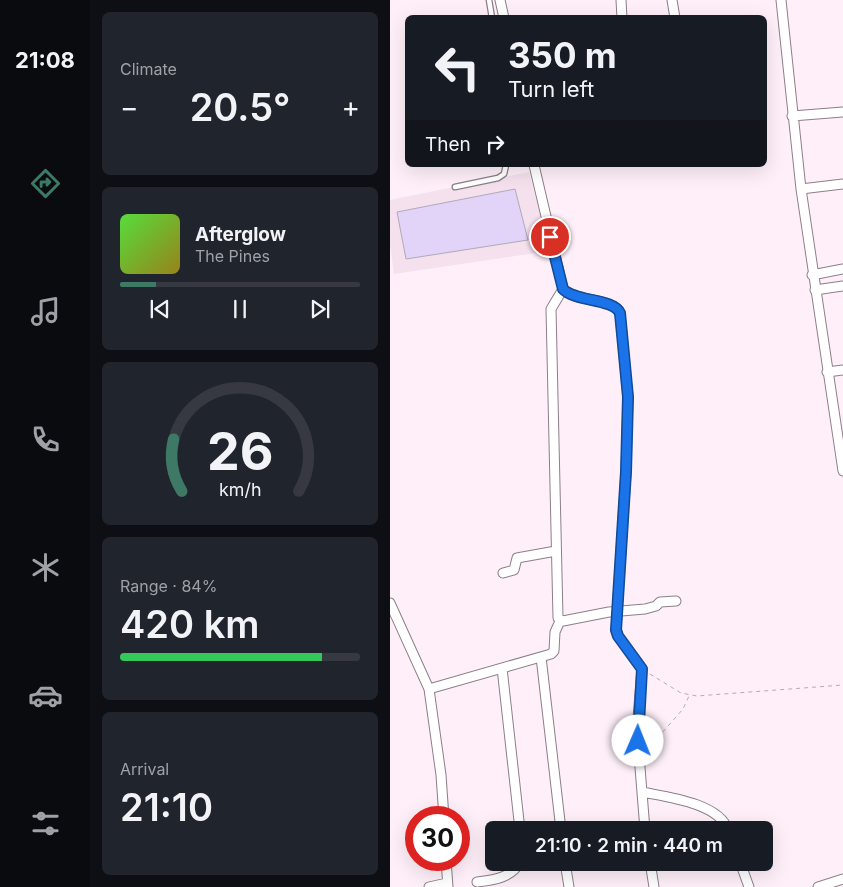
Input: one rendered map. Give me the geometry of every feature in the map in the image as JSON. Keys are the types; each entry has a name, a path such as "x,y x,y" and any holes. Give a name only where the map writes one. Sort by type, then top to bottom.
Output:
{"street":[{"path":"500,0 503,15"},
{"path":"621,0 622,15"},
{"path":"672,0 674,15"},
{"path":"780,0 812,275 843,470"},
{"path":"792,116 843,112"},
{"path":"534,167 563,289 570,294 614,306 620,313 628,397 626,472 616,630 618,636 642,669 637,730 644,821"},
{"path":"801,189 843,184"},
{"path":"812,275 843,269"},
{"path":"815,290 843,286"},
{"path":"560,620 557,616 551,309 563,289"},
{"path":"827,372 843,370"},
{"path":"503,573 514,570 517,558 556,551"},
{"path":"560,620 656,606 660,602 676,601"},
{"path":"390,603 429,689 442,775 443,806"},
{"path":"429,689 541,657 554,651 555,632 560,620"},
{"path":"541,657 560,821"},
{"path":"502,668 519,821"},
{"path":"642,792 680,800 716,813 724,821"},
{"path":"429,887 447,885 446,871"},
{"path":"477,882 497,879 514,871"},
{"path":"566,871 569,887"},
{"path":"651,871 654,887"},
{"path":"743,871 749,887"},
{"path":"818,887 843,879"}],"lane":[{"path":"489,0 492,15"},
{"path":"455,187 498,178 504,174 506,167"}],"path":[{"path":"642,669 689,696 843,685"},
{"path":"639,752 647,750 683,709 689,696"}],"shaded area":[{"path":"529,172 549,251 394,274 390,244 390,200"}],"building":[{"path":"515,189 528,240 406,259 397,212"}],"route":[{"path":"550,237 563,289 570,294 614,306 620,313 628,397 626,472 616,630 618,636 642,669 637,730 638,741"}]}
